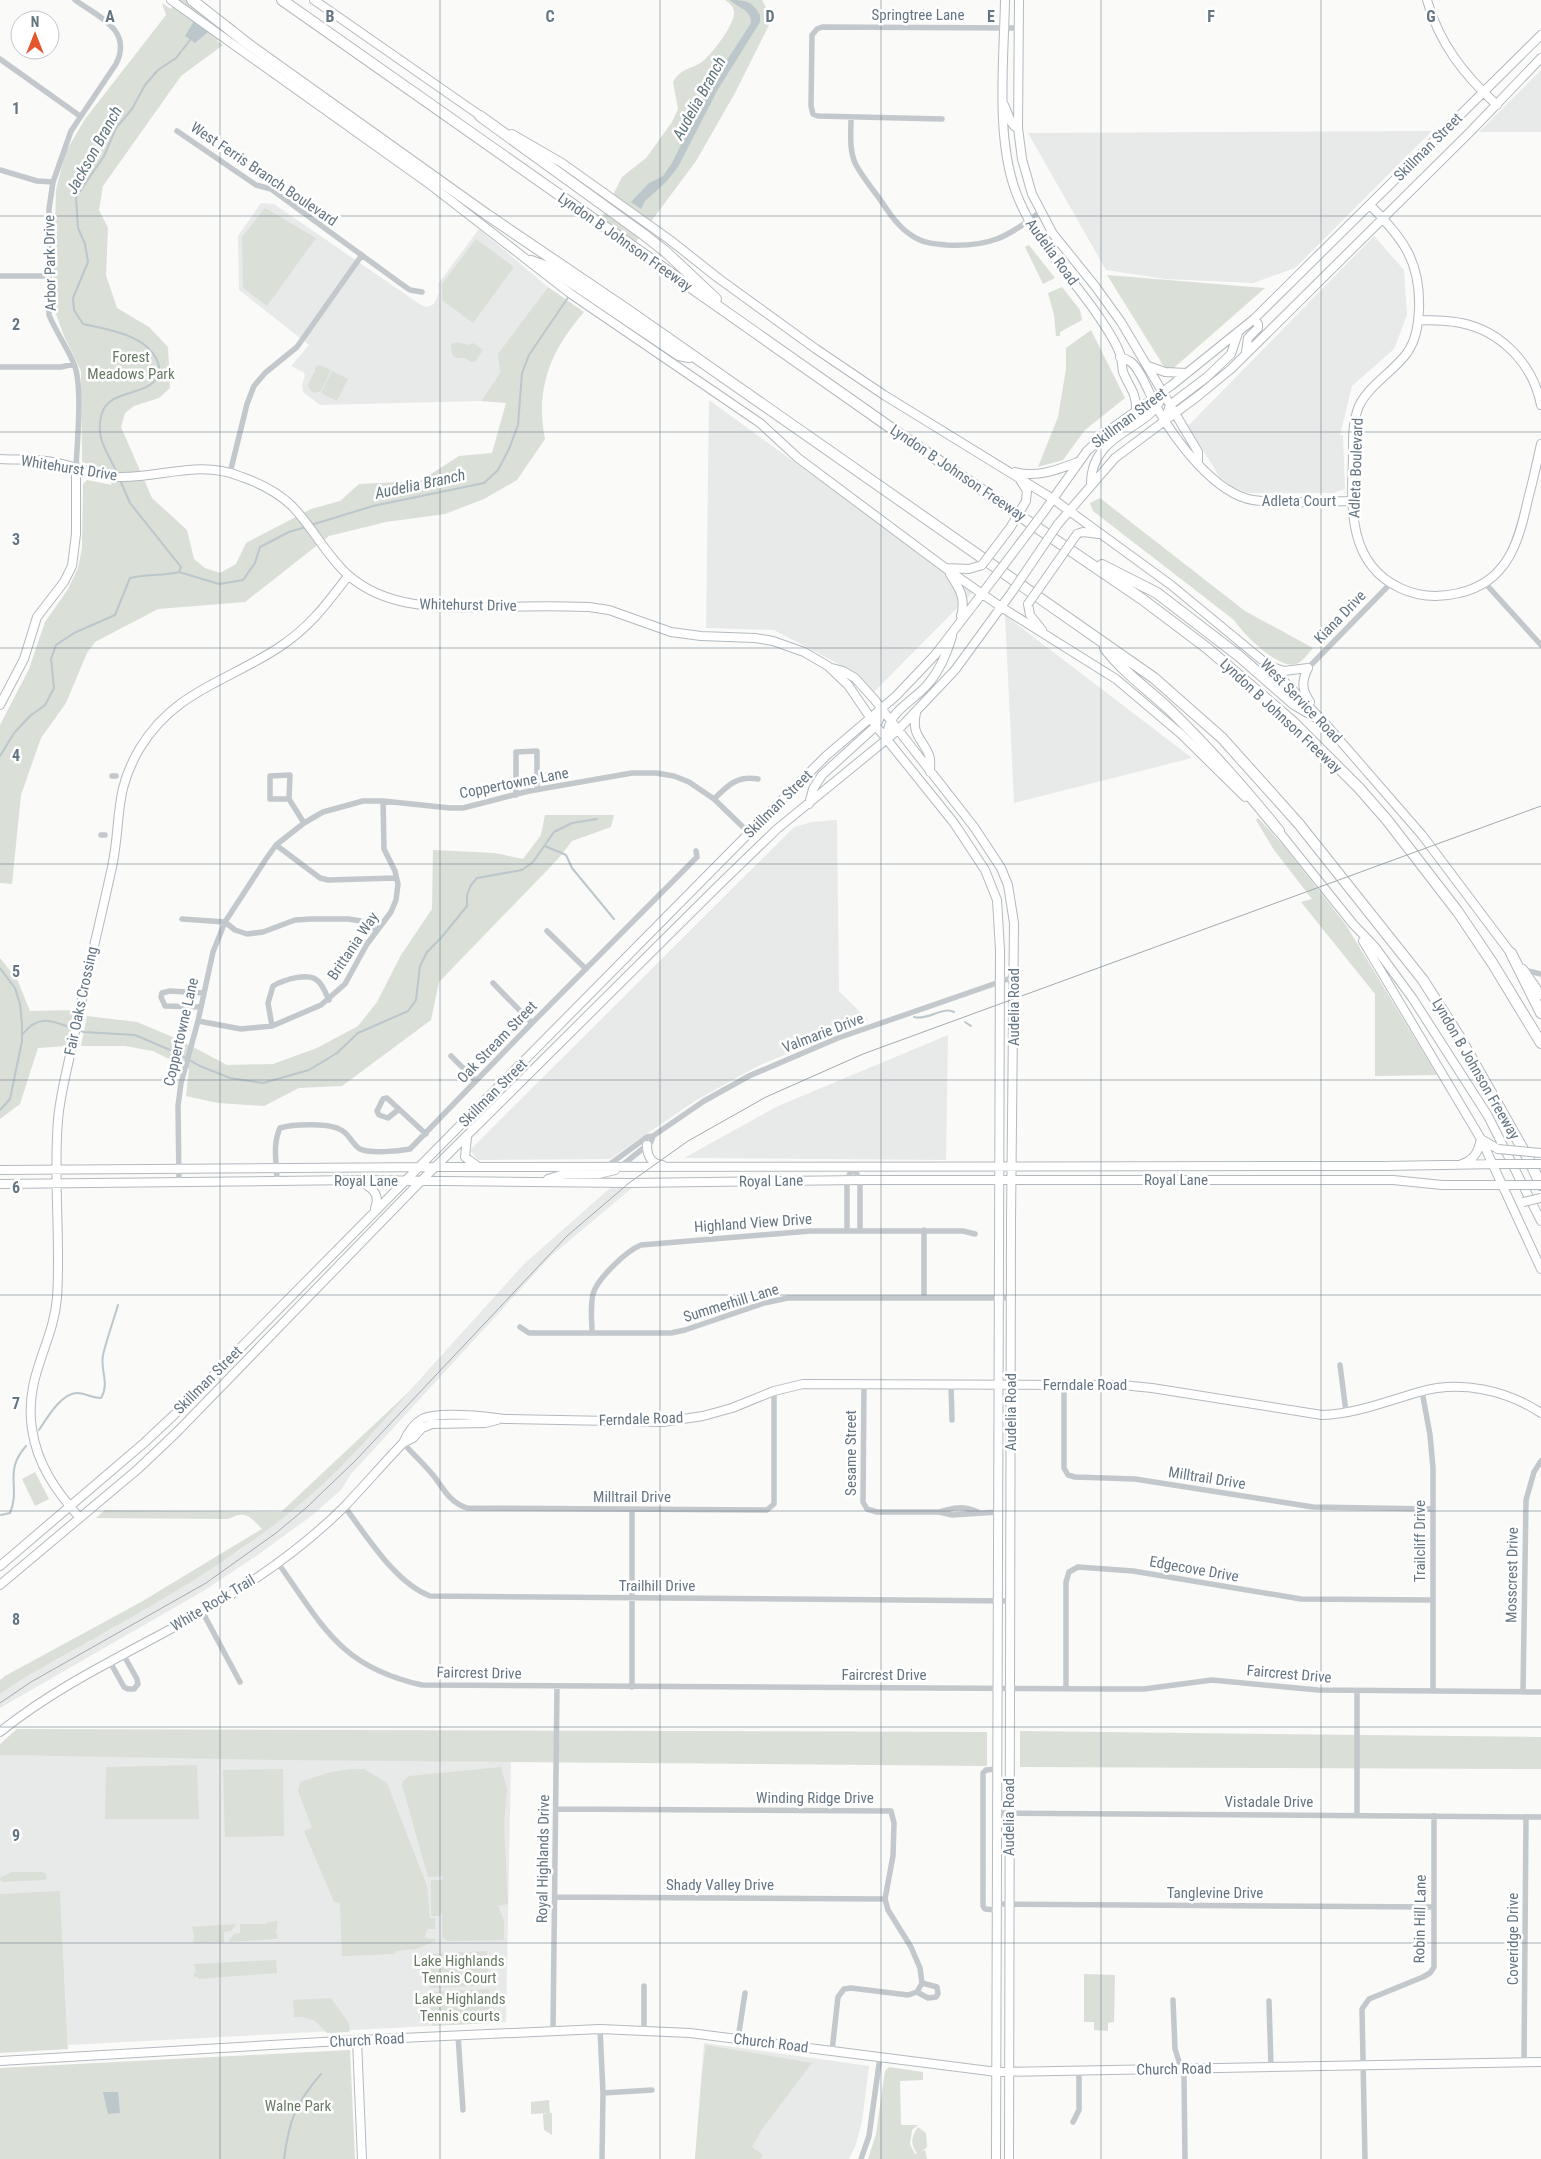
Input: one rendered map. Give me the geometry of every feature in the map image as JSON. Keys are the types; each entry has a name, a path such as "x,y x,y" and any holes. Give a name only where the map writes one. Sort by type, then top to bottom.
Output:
{"highway":[{"name":"Lyndon B Johnson Freeway","path":"192,0 248,44 486,214 629,311 1154,678 1222,738 1299,824 1423,980 1460,1038 1529,1160 1541,1185"},
{"name":"Lyndon B Johnson Freeway","path":"282,0 635,250 739,320 901,436 1142,599 1207,648 1286,716 1359,788 1387,820 1458,912 1493,964 1541,1043"},
{"path":"480,116 666,252 739,320"},
{"path":"531,261 550,268 679,355 697,359"},
{"path":"1065,546 1157,593 1238,656 1294,704 1322,721"},
{"path":"1099,641 1117,664 1170,710 1208,749 1242,785 1279,831"},
{"path":"1511,953 1541,1013"}],"main road":[{"path":"171,0 432,186 531,261 571,294 760,423 798,458 947,569 1001,607 1116,679 1198,749 1279,831 1353,924 1375,948 1413,999 1488,1116 1541,1221"},
{"name":"West Service Road","path":"314,0 480,116 562,163 670,240 718,278 816,349 908,410 1009,470 1053,499 1171,585 1268,665 1322,721 1422,835 1541,995"},
{"name":"Audelia Road","path":"1004,0 1003,128 1008,165 1017,195 1028,222 1100,318 1120,356 1132,362 1165,420"},
{"name":"Audelia Road","path":"1019,0 1018,128 1022,159 1032,194 1053,234 1110,306 1175,413"},
{"path":"1427,0 1438,32 1450,52 1465,72 1497,105"},
{"name":"Skillman Street","path":"0,1566 162,1425 826,756 896,696 935,655 1043,513 1078,462 1098,440 1163,392 1254,320 1541,34"},
{"name":"Skillman Street","path":"0,1585 138,1469 177,1432 421,1181 777,829 887,740 916,713 955,670 1012,592 1058,524 1115,458 1198,396 1246,352 1497,105 1541,58"},
{"path":"1004,105 1014,127 1018,128"},
{"name":"Adleta Boulevard","path":"1370,206 1401,239 1414,262 1418,284 1418,320 1416,333 1408,352 1370,390 1359,407 1354,428 1353,501 1355,532 1368,560 1391,583 1414,593 1430,596 1449,596 1485,583 1506,562 1519,537 1541,444"},
{"path":"1100,318 1110,306"},
{"path":"1246,352 1248,338 1258,328 1258,324 1254,320"},
{"path":"1418,320 1461,322 1492,335 1507,345 1534,381 1541,405"},
{"path":"1165,420 1170,405 1207,377 1231,354 1238,333"},
{"path":"1120,356 1122,370 1136,399 1136,411"},
{"path":"1148,366 1165,372 1187,373"},
{"path":"1092,483 1093,465 1106,446 1157,408 1163,392"},
{"name":"Adleta Court","path":"1175,413 1198,452 1198,463"},
{"name":"Adleta Court","path":"1165,420 1188,456 1198,463 1222,487 1235,495 1253,500 1353,501"},
{"name":"Whitehurst Drive","path":"0,459 54,462 118,477 143,477 182,469 212,469 230,473 262,486 282,497 298,512 334,562 348,576 373,592 396,601 442,607 589,607 609,610 671,632 773,641 804,652 828,666 843,679 871,717"},
{"path":"1009,470 1034,475 1061,469 1078,462"},
{"name":"Arbor Park Drive","path":"0,705 24,659 37,618 64,582 72,566 76,534 76,468"},
{"path":"947,569 968,569 982,565 1010,528 1026,501 1027,491 1018,476"},
{"path":"1045,635 1030,615 1028,604 1077,534 1090,532 1104,535"},
{"path":"947,569 962,593 963,609 959,621"},
{"name":"Fair Oaks Crossing","path":"79,1517 53,1485 39,1458 32,1430 30,1411 34,1378 56,1309 58,1117 75,1029 113,862 120,797 125,777 141,746 158,722 182,701 278,648 315,620 348,576"},
{"path":"887,740 886,731 890,719 928,684 942,663 954,630"},
{"path":"1268,665 1284,671 1308,668 1302,685 1305,694 1322,721"},
{"name":"Whitehurst Drive","path":"828,666 843,671 854,678 881,708"},
{"path":"809,804 813,789 822,775 876,726 881,708"},
{"name":"Audelia Road","path":"881,708 974,827 1001,868 1008,885 1014,923 1009,2159"},
{"path":"916,713 914,724 916,733 930,757 930,772"},
{"name":"Audelia Road","path":"871,717 876,726 954,823 981,863 994,888 999,920 1000,1166 996,1769 996,2159"},
{"path":"1353,924 1497,1165 1514,1212 1541,1269"},
{"path":"999,1032 1014,1033"},
{"path":"467,1137 465,1156 479,1167"},
{"path":"1481,1138 1498,1149 1541,1153"},
{"path":"1460,1165 1475,1157 1479,1150 1481,1138"},
{"path":"647,1145 648,1155 655,1164 679,1167"},
{"name":"Royal Lane","path":"0,1170 1541,1164"},
{"path":"1124,1166 1126,1180"},
{"path":"1171,1166 1171,1180"},
{"path":"1384,1166 1385,1180"},
{"path":"541,1182 564,1174 599,1174 620,1167"},
{"name":"Royal Lane","path":"0,1184 358,1180 629,1183 999,1179 1385,1180 1442,1185 1541,1185"},
{"path":"358,1180 368,1185 376,1194 377,1204 375,1209"},
{"path":"1514,1212 1523,1202 1541,1198"},
{"name":"Ferndale Road","path":"437,1420 484,1423 504,1419 664,1422 703,1416 732,1408 774,1390 803,1384 1135,1386 1308,1413 1333,1415 1422,1391 1468,1387 1493,1391 1512,1397 1541,1413"},
{"name":"White Rock Trail","path":"0,1732 44,1699 240,1589 278,1563 311,1537 344,1506 403,1443 418,1422 424,1418 437,1420"},
{"name":"Church Road","path":"0,2061 357,2040 600,2029 644,2030 738,2039 997,2072 1541,2062"},
{"path":"357,2040 362,2159"}],"street":[{"name":"Arbor Park Drive","path":"75,0 112,26 120,39 121,54 80,116 63,148 53,182 50,209 48,276 50,315 56,333 74,364 78,381 76,468"},
{"name":"Springtree Lane","path":"852,118 813,114 811,106 811,49 812,35 817,28 1018,28"},
{"path":"0,59 80,116"},
{"path":"942,119 852,118 851,145 856,164 893,219 911,236 931,244 962,246 983,244 1001,239 1040,212"},
{"name":"West Ferris Branch Boulevard","path":"177,131 256,185 271,189 410,290 422,292"},
{"path":"0,170 37,181 53,182"},
{"path":"230,473 247,404 254,386 265,373 297,347 362,255"},
{"path":"0,276 48,276"},
{"path":"0,367 61,367 74,364"},
{"name":"Kiana Drive","path":"1308,668 1391,583"},
{"path":"1485,583 1541,644"},
{"path":"516,795 516,752 537,751 537,790"},
{"name":"Coppertowne Lane","path":"179,1183 178,1106 181,1083 198,1021 212,952 225,922 276,845 304,823 324,812 346,804 363,801 383,800 463,808 537,790 632,774 656,773 674,776 689,782 714,799 750,832"},
{"path":"289,799 270,799 270,776 290,775 289,799 304,823"},
{"path":"714,799 730,783 738,779 747,777 758,779"},
{"name":"Brittania Way","path":"198,1021 252,1030 272,1026 309,1011 329,1000 345,984 376,930 391,912 396,900 398,884 384,849 383,800"},
{"path":"276,845 320,878 328,880 396,878"},
{"name":"Oak Stream Street","path":"277,1168 275,1148 280,1128 323,1125 344,1131 360,1148 368,1151 410,1149 697,857 696,851"},
{"path":"182,918 225,922 235,930 247,934 263,932 295,920 311,919 348,919 361,922 376,930"},
{"path":"547,931 586,969"},
{"path":"1523,969 1541,974"},
{"name":"Valmarie Drive","path":"620,1167 647,1145 653,1136 704,1101 749,1076 838,1038 1014,976"},
{"path":"272,1026 268,1003 272,986 279,982 306,977 314,978 319,982 329,1000"},
{"path":"493,983 532,1023"},
{"path":"201,1008 164,1006 160,997 162,993 170,991 204,993"},
{"path":"450,1056 476,1081"},
{"path":"399,1109 388,1118 379,1115 377,1111 382,1099 387,1098 399,1109 426,1134"},
{"name":"Valmarie Drive","path":"606,1167 647,1137 653,1136"},
{"path":"853,1166 860,1180 860,1231"},
{"path":"847,1231 847,1180 853,1166"},
{"path":"277,1168 277,1182"},
{"path":"924,1230 924,1297"},
{"name":"Highland View Drive","path":"592,1333 592,1305 595,1288 626,1254 641,1245 786,1232 924,1230 963,1231 975,1234"},
{"name":"Summerhill Lane","path":"520,1327 529,1333 671,1332 686,1330 764,1303 788,1298 1011,1298"},
{"path":"1340,1365 1346,1412"},
{"name":"Sesame Street","path":"864,1384 863,1502 867,1508 877,1512 940,1512 952,1515 998,1512"},
{"path":"951,1384 952,1420"},
{"name":"Milltrail Drive","path":"1064,1385 1064,1468 1068,1475 1074,1477 1135,1479 1313,1506 1432,1508"},
{"name":"Milltrail Drive","path":"403,1443 433,1475 449,1498 467,1508 762,1511 771,1508 774,1499 774,1390"},
{"name":"Trailcliff Drive","path":"1422,1391 1432,1455 1433,1691"},
{"name":"Mosscrest Drive","path":"1523,1692 1526,1500 1534,1472 1541,1461"},
{"name":"Trailhill Drive","path":"344,1506 398,1575 418,1592 430,1596 1011,1601"},
{"path":"632,1510 632,1687"},
{"name":"Faircrest Drive","path":"278,1563 326,1631 338,1644 356,1659 380,1672 400,1680 422,1684 557,1687 1144,1689 1212,1680 1285,1688 1357,1691 1541,1692"},
{"name":"Edgecove Drive","path":"1066,1689 1066,1582 1069,1572 1078,1567 1134,1571 1301,1599 1433,1600"},
{"path":"202,1611 240,1682"},
{"path":"110,1662 124,1687 128,1690 134,1689 138,1684 137,1679 124,1654"},
{"name":"Royal Highlands Drive","path":"553,2031 557,1687"},
{"path":"1356,1815 1357,1691"},
{"name":"Audelia Road","path":"996,1769 986,1770 983,1773 983,1906 985,1909 996,1907"},
{"name":"Winding Ridge Drive","path":"556,1809 891,1811 894,1823 894,1856 885,1899"},
{"name":"Vistadale Drive","path":"997,1813 1541,1817"},
{"name":"Robin Hill Lane","path":"1365,2159 1362,2009 1369,1999 1423,1977 1430,1973 1434,1967 1434,1816"},
{"name":"Coveridge Drive","path":"1524,2062 1526,1816"},
{"name":"Shady Valley Drive","path":"555,1897 885,1899"},
{"path":"832,2050 838,1996 844,1990 852,1988 908,1995 917,1992 922,1983 916,1957 892,1919 885,1899"},
{"name":"Tanglevine Drive","path":"996,1907 1009,1904 1433,1907"},
{"path":"917,1992 928,1998 936,1997 938,1994 936,1986 922,1983"},
{"path":"644,1986 644,2030"},
{"path":"738,2039 744,1993"},
{"path":"1173,2000 1176,2049 1182,2069 1185,2159"},
{"path":"1269,2001 1271,2067"},
{"path":"600,2029 603,2093 602,2159"},
{"path":"458,2035 463,2110"},
{"path":"860,2159 868,2136 880,2057"},
{"path":"1074,2122 1079,2110 1079,2071"},
{"path":"603,2093 652,2090"}],"shaded area":[{"path":"730,0 744,1 751,4 760,15 760,22 717,91 678,167 666,182 645,201 641,209 631,202 649,183 663,176 672,163 709,88 751,23 747,12"},
{"path":"197,16 214,27 195,43 185,36"},
{"path":"1541,70 1541,132 1479,132"},
{"path":"1432,131 1295,268 1253,283 1165,279 1106,270 1028,133"},
{"path":"261,203 274,204 421,305 427,307 434,304 439,292 438,284 479,229 548,287 499,354 500,373 481,401 320,405 303,392 302,385 305,375 303,372 291,366 309,345 239,290 238,236"},
{"path":"1374,236 1404,270 1407,315 1394,349 1352,386 1340,435 1343,435 1345,489 1333,493 1248,493 1232,487 1219,476 1188,426"},
{"path":"709,400 973,592 870,696 850,670 774,630 706,628"},
{"path":"1005,615 1192,758 1014,803"},
{"path":"837,820 839,991 868,1020 758,1066 695,1101 610,1159 478,1160 470,1150 794,827 812,822"},
{"path":"948,1035 946,1160 684,1158 778,1106"},
{"path":"610,1188 632,1188 551,1256 351,1474 341,1490 310,1517 205,1590 0,1708 0,1694 24,1678 132,1617 239,1551 314,1492 356,1450 524,1264"},
{"path":"0,1755 511,1762 506,2022 68,2045 60,1892 0,1894"},
{"path":"704,2043 869,2066 862,2122 855,2147 849,2159 695,2159"},
{"path":"103,2092 118,2092 120,2113 108,2114"}],"green space":[{"name":"Forest Meadows Park","path":"178,0 198,0 236,26 217,41 223,45 181,76 103,186 99,210 108,228 106,275 117,308 149,327 168,347 170,388 159,398 134,406 125,413 121,427 152,498 187,530 194,559 205,568 220,573 236,564 246,543 311,509 340,501 359,484 420,481 459,456 492,453 506,403 481,401 500,373 498,354 548,287 584,312 572,326 548,371 542,403 545,439 517,480 484,499 445,514 386,522 329,536 245,602 158,609 95,642 87,653 66,703 41,738 21,795 12,884 0,883 0,725 29,669 45,622 68,589 78,568 82,548 83,484 87,480 112,485 103,468 82,462 81,371 64,336 53,306 56,190 65,153 85,119 166,15 162,3 171,9"},
{"path":"725,0 762,0 769,13 769,25 735,93 696,161 635,243 601,219 622,177 646,158 672,122 678,109 673,82 680,73 707,57 731,24 734,10"},
{"path":"265,208 316,238 267,306 243,288 242,237"},
{"path":"476,239 514,267 473,323 442,300 442,284"},
{"path":"1029,245 1055,278 1043,284 1025,247"},
{"path":"1107,275 1265,288 1168,373"},
{"path":"1062,287 1080,310 1082,320 1060,332 1060,336 1056,336 1054,315 1048,293"},
{"path":"1091,330 1125,398 1085,430 1063,460 1038,467 1058,417 1066,369 1066,348"},
{"path":"458,342 468,345 473,343 483,350 475,362 465,358 456,358 452,355 451,344"},
{"path":"319,365 331,370 321,391 314,393 308,385 315,373 315,367"},
{"path":"332,371 348,379 337,401 321,393"},
{"path":"1100,498 1245,611 1313,648 1296,664 1280,662 1271,656 1253,642 1234,620 1093,511 1090,503"},
{"path":"545,815 614,815 611,827 572,841 558,859 439,982 431,1020 342,1086 299,1088 264,1106 218,1103 186,1096 189,1069 153,1051 125,1046 81,1046 87,1016 137,1022 180,1040 227,1065 273,1064 317,1048 358,1026 377,1002 401,955 432,909 433,850 495,853 523,859 541,835"},
{"path":"1258,818 1283,845 1346,925 1437,1075 1375,1076 1375,994 1301,902 1312,899 1274,850 1256,820"},
{"path":"0,958 17,979 30,1011 75,1010 67,1046 38,1048 20,1104 0,1119"},
{"path":"412,1389 364,1442 313,1493 245,1546 173,1593 24,1678 0,1694 0,1680 5,1676 141,1602 262,1529 250,1518 243,1515 228,1519 96,1518 105,1510 281,1512"},
{"path":"35,1472 49,1499 35,1506 22,1479"},
{"path":"17,1729 987,1732 987,1766 284,1760 0,1755 0,1744"},
{"path":"1020,1731 1541,1737 1541,1769 1020,1767"},
{"path":"197,1765 199,1819 105,1819 106,1767"},
{"path":"501,1767 507,1789 504,1824 508,1904 498,1906 504,1920 504,1940 447,1941 442,1937 442,1914 440,1913 440,1916 431,1916 431,1880 442,1880 443,1876 428,1877 402,1785 403,1781 409,1776"},
{"path":"283,1769 284,1836 225,1837 223,1770"},
{"path":"364,1769 387,1783 427,1886 430,1918 435,1918 435,1929 427,1929 425,1938 435,1939 435,1941 416,1949 396,1951 395,1954 342,1956 340,1903 334,1902 304,1831 312,1828 298,1791 300,1782 331,1772"},
{"path":"12,1872 42,1872 46,1874 47,1878 45,1880 3,1882 0,1880 1,1877"},
{"path":"60,1891 68,2049 0,2053 0,1894"},
{"path":"278,1921 276,1932 278,1937 275,1939 228,1942 234,1934 240,1933 240,1924 267,1924 267,1922"},
{"path":"236,1924 231,1931 224,1932 224,1942 193,1943 192,1927"},
{"name":"Lake Highlands Tennis Court","path":"487,1951 489,1985 430,1988 429,1954"},
{"path":"276,1960 277,1973 198,1979 198,1977 194,1977 194,1973 196,1973 194,1964"},
{"path":"1084,1974 1115,1975 1114,2022 1108,2023 1108,2031 1094,2030 1094,2022 1084,2022"},
{"name":"Lake Highlands Tennis courts","path":"489,1989 491,2023 432,2026 430,1992"},
{"path":"331,1998 348,2022 349,2032 327,2033 313,2020 294,2017 293,2000"},
{"path":"706,2045 812,2063 762,2129 752,2147 763,2155 760,2159 695,2159"},
{"name":"Walne Park","path":"350,2050 355,2159 0,2159 0,2068"},
{"path":"889,2067 923,2072 923,2080 900,2081 901,2125 918,2125 912,2130 910,2144 915,2154 917,2153 913,2147 912,2140 918,2127 926,2133 927,2147 921,2152 925,2150 927,2159 868,2159 876,2134 885,2071"},
{"path":"549,2100 550,2113 552,2113 552,2135 544,2130 543,2114 549,2113 531,2114 531,2102"}],"waterway":[{"name":"Jackson Branch","path":"117,473 101,437 100,422 102,413 106,405 112,400 145,388 152,383 159,376 159,366 155,356 138,341 116,332 83,324 74,310 73,298 88,262 85,244 78,228 76,197 104,156 116,128 132,109 145,85 158,70 176,58 191,39"},
{"name":"Audelia Branch","path":"311,525 373,506 484,483 498,470 509,449 518,425 522,373 529,355 569,296"},
{"name":"Jackson Branch","path":"0,756 14,733 30,716 45,705 54,688 51,659 56,645 74,633 115,615 130,578 179,572 181,567 130,503 120,480"},
{"name":"Audelia Branch","path":"179,572 219,584 243,580 255,563 260,547 289,532 306,527"},
{"path":"77,1030 135,1035 230,1078 263,1083 309,1070 337,1053 358,1033 408,1011 416,1000 420,966 427,952 467,906 467,895 471,885 477,878 522,870 533,862 554,832 572,823 597,819"},
{"path":"545,846 566,855 572,868 614,919"},
{"name":"Jackson Branch","path":"0,968 15,988 20,1004 22,1024 22,1041 10,1099 0,1110"},
{"path":"914,1017 919,1018 945,1011 954,1012"},
{"path":"22,1035 28,1028 39,1021 51,1021 72,1028"},
{"path":"965,1022 971,1026"},
{"path":"39,1430 66,1397 78,1393 101,1398 105,1387 103,1355 118,1305"},
{"path":"1,1515 10,1513 14,1495 15,1464 26,1446"},
{"path":"284,2159 288,2134 299,2104 321,2074"}],"tram line":[{"path":"0,1703 31,1682 206,1583 276,1533 306,1508 355,1461 567,1236 629,1183 688,1141 766,1097 863,1054 1541,806"}]}
